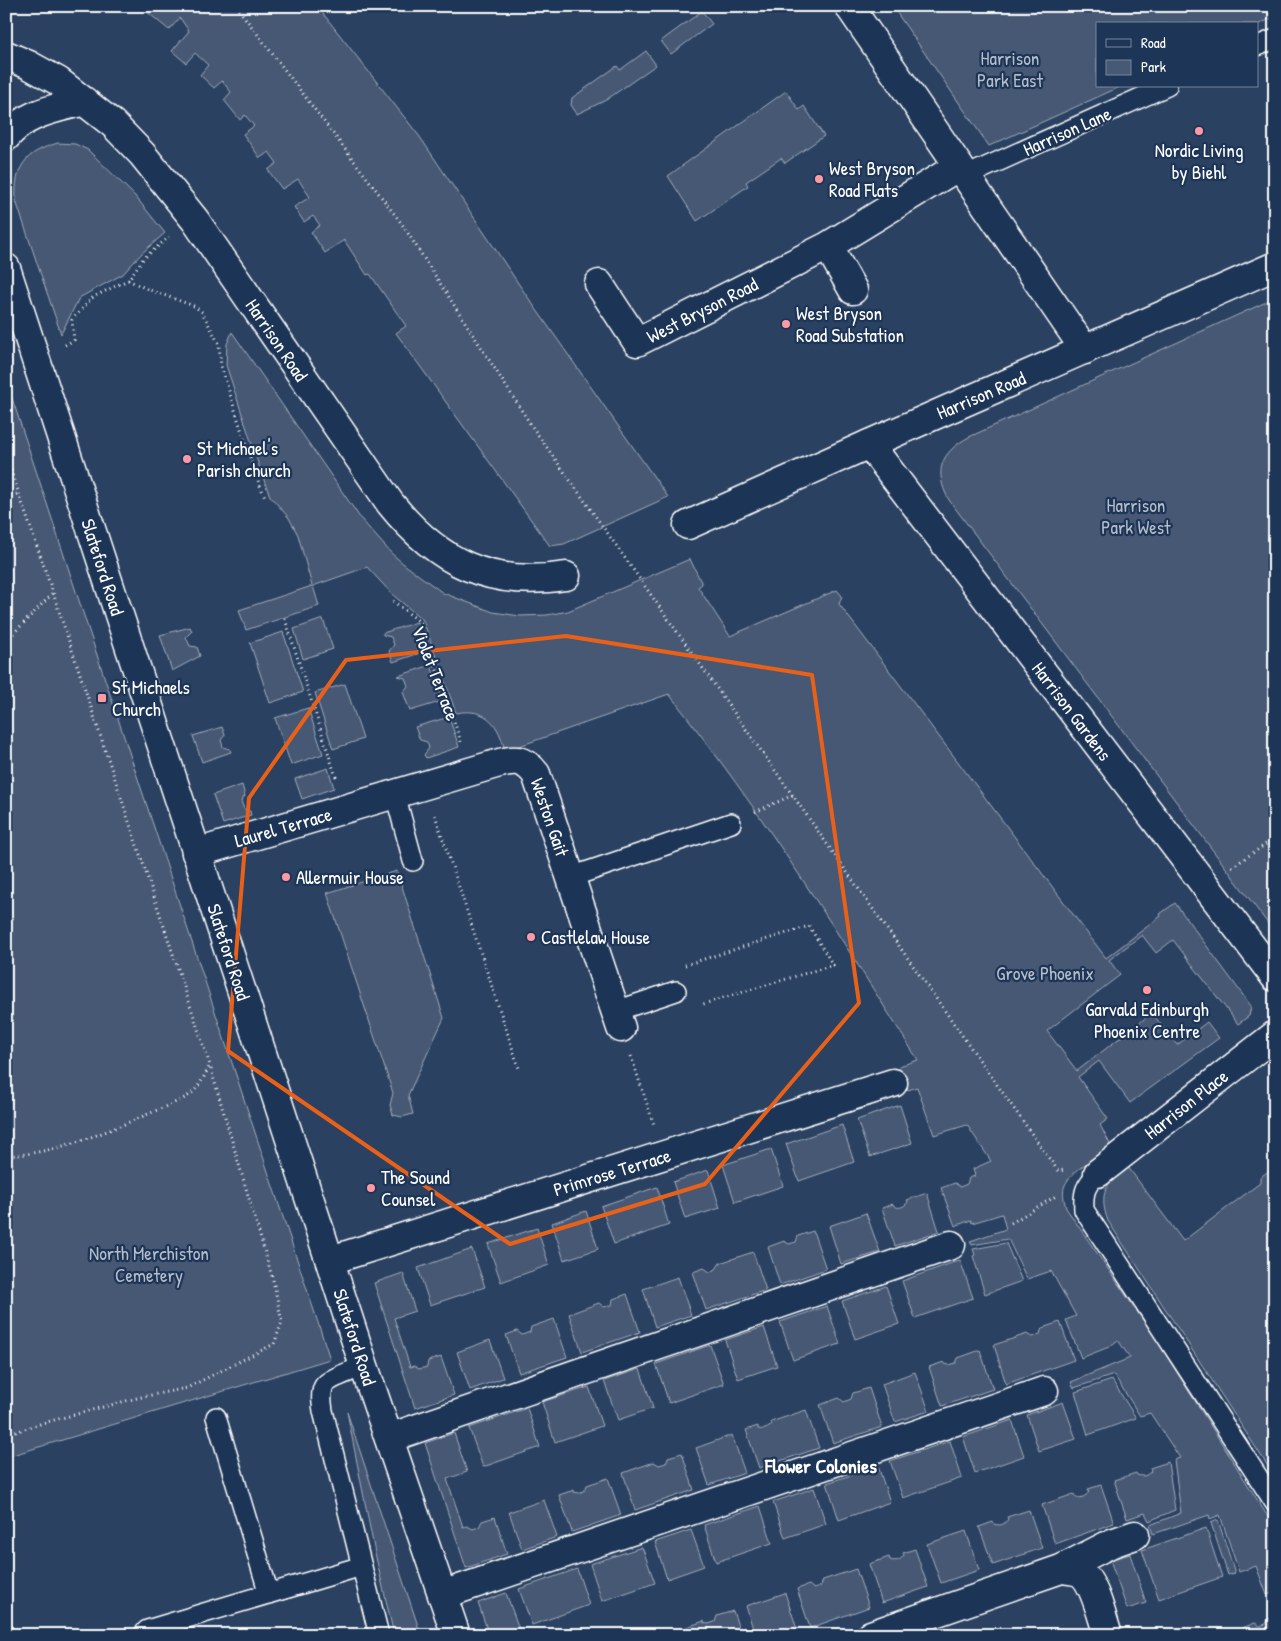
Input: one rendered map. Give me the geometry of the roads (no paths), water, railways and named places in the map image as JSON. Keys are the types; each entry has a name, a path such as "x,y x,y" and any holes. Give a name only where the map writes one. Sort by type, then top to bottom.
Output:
{"street":[{"path":"849,6 1085,350"},
{"name":"Harrison Road","path":"6,55 58,81 113,124 142,154 195,220 390,504 411,527 429,543 451,558 482,573 497,577 529,580 566,576"},
{"path":"6,137 14,128 30,116 84,101"},
{"name":"West Bryson Road","path":"599,284 637,342 828,246 962,171"},
{"path":"828,246 853,290"},
{"name":"Harrison Road","path":"688,526 869,444 1275,266"},
{"name":"Slateford Road","path":"6,268 364,1366 456,1635"},
{"name":"Harrison Gardens","path":"869,444 1275,977"},
{"path":"382,797 394,780 477,750"},
{"name":"Weston Gait","path":"382,797 511,760 523,762 530,766 536,774 619,1020"},
{"name":"Laurel Terrace","path":"196,853 382,797"},
{"name":"Harrison Place","path":"1092,1179 1275,1035"},
{"name":"Primrose Terrace","path":"331,1260 893,1083"},
{"path":"389,1438 951,1245"},
{"path":"442,1595 1044,1391"},
{"path":"870,1635 1061,1569 1112,1543 1135,1534"},
{"path":"1061,1569 1080,1573 1087,1579 1092,1588 1108,1635"}],"lane":[{"path":"1258,46 1275,39"},
{"name":"Harrison Lane","path":"962,171 1163,88"},
{"path":"382,797 413,861"},
{"path":"570,877 731,823"},
{"path":"619,1020 676,991"},
{"path":"1092,1179 1083,1197 1084,1210 1275,1503"},
{"path":"364,1366 330,1380 324,1386 322,1395 323,1411 379,1635"},
{"path":"216,1417 269,1594"},
{"path":"143,1635 147,1630 362,1566"}],"place":[{"name":"Nordic Living by Biehl","path":"1199,131"},
{"name":"West Bryson Road Flats","path":"819,179"},
{"name":"West Bryson Road Substation","path":"786,324"},
{"name":"St Michael's Parish church","path":"187,459"},
{"name":"St Michaels Church","path":"102,698"},
{"name":"Allermuir House","path":"286,877"},
{"name":"Castlelaw House","path":"531,937"},
{"name":"Garvald Edinburgh Phoenix Centre","path":"1147,990"},
{"name":"The Sound Counsel","path":"371,1188"}],"district":[{"name":"Flower Colonies","path":"821,1465"}],"park label":[{"name":"Harrison Park East","path":"1010,69"},
{"name":"Harrison Park West","path":"1136,516"},
{"name":"Grove Phoenix","path":"1045,973"},
{"name":"North Merchiston Cemetery","path":"149,1264"}]}
